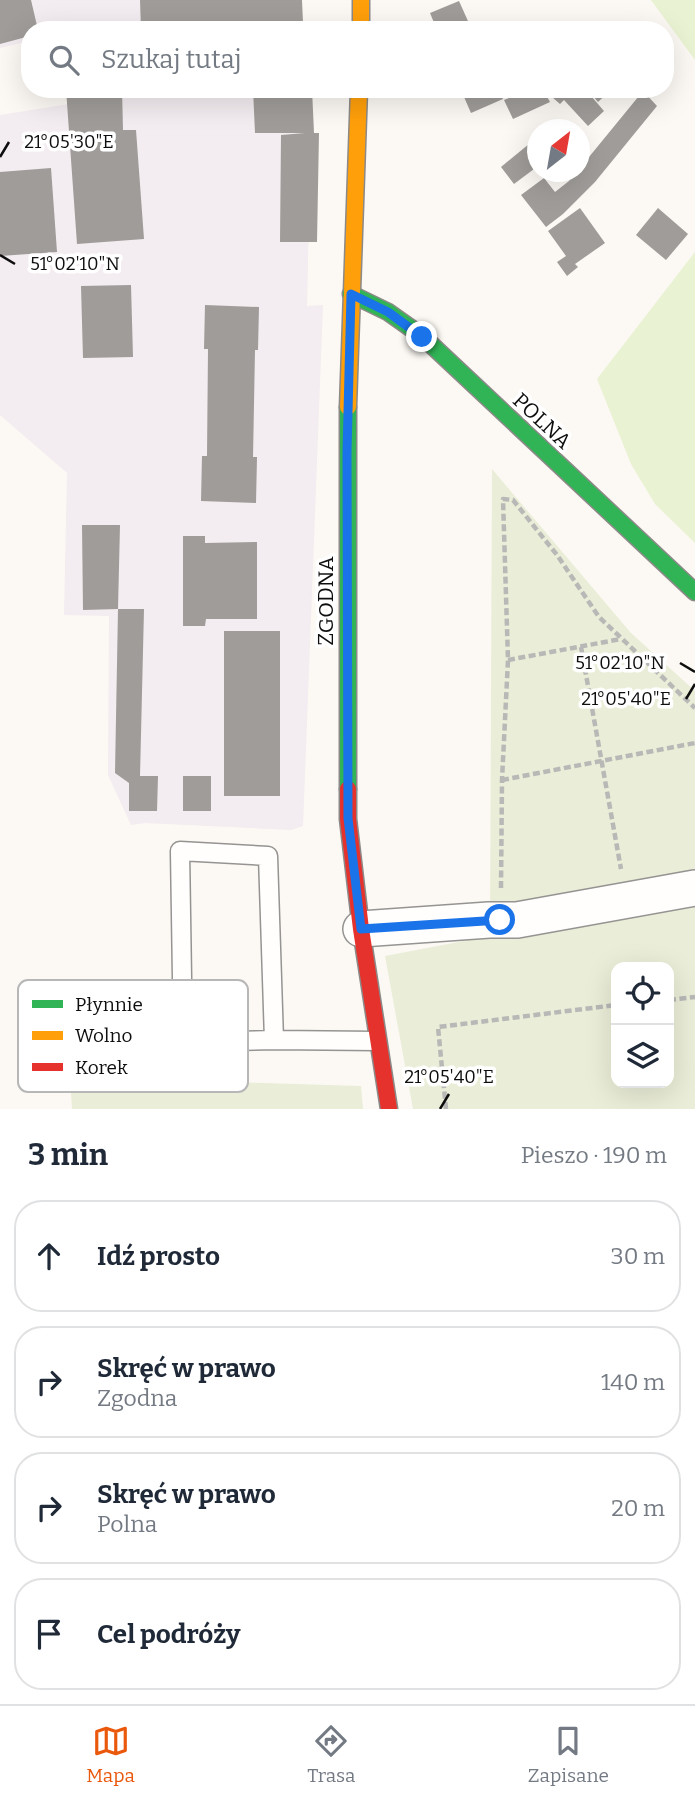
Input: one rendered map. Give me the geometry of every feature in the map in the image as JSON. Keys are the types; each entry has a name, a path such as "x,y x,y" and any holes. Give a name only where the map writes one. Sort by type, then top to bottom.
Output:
{"street":[{"path":"360,21 361,0"},
{"name":"ZGODNA","path":"359,98 347,452 348,818 361,929 389,1109"},
{"name":"POLNA","path":"351,294 388,312 422,337 695,592"},
{"path":"361,929 517,920 695,888"}],"lane":[{"path":"182,980 180,851 268,856 274,1040"},
{"path":"248,1041 377,1041"}],"path":[{"path":"500,920 502,780 508,660 503,499 513,500 557,555 599,617 695,708"},
{"path":"508,660 622,639"},
{"path":"581,647 627,901"},
{"path":"502,780 695,743"},
{"path":"674,999 695,997"},
{"path":"446,1109 438,1027 611,1006"}],"shaded area":[{"path":"0,0 295,0 296,21 21,21 21,43 0,48"},
{"path":"75,98 312,98 307,306 323,305 303,826 291,830 145,823 131,825 108,775 109,616 64,615 67,473 0,415 0,115 75,103"}],"green space":[{"path":"651,0 695,0 695,60 674,31 674,21 666,21"},
{"path":"695,252 695,543 655,504 631,464 597,379"},
{"path":"492,469 631,633 695,691 695,1109 413,1109 385,956 490,936"},
{"path":"248,1083 361,1086 363,1109 72,1109 71,1092 248,1092"}],"building":[{"path":"0,0 31,0 36,21 21,21 21,38 0,44"},
{"path":"140,0 302,0 303,21 141,21"},
{"path":"459,1 468,21 433,21 430,13"},
{"path":"67,98 122,98 123,130 136,130 144,239 77,244"},
{"path":"253,98 312,98 314,133 319,133 317,242 280,242 281,135 305,133 255,133"},
{"path":"464,98 503,98 503,99 471,113"},
{"path":"548,98 550,102 513,119 504,100"},
{"path":"553,98 593,98 604,111 590,124 590,119 582,119 564,100 560,104"},
{"path":"637,98 650,98 657,106 595,182 546,227 521,195 539,182 547,182 555,192 568,182 590,182 590,156"},
{"path":"527,146 527,174 514,184 501,167"},
{"path":"51,168 57,252 0,256 0,172"},
{"path":"580,208 605,243 575,264 578,267 567,276 557,262 566,256 548,231"},
{"path":"658,208 688,234 666,260 636,235"},
{"path":"131,285 133,357 83,358 81,286"},
{"path":"205,305 259,307 258,350 255,350 253,457 257,457 256,503 201,501 202,456 207,456 208,349 204,349"},
{"path":"82,525 120,525 118,609 83,610"},
{"path":"183,536 205,536 205,543 257,542 257,619 206,619 205,626 183,626"},
{"path":"118,609 144,609 140,776 158,776 157,811 129,811 129,783 115,773"},
{"path":"224,631 280,631 280,796 224,796"},
{"path":"183,776 211,776 211,811 183,811"}],"traffic: fast":[{"path":"351,294 388,312 422,336 695,592"},
{"path":"348,407 348,789"}],"traffic: slow":[{"path":"361,0 361,21"},
{"path":"348,407 359,98"}],"traffic: jam":[{"path":"348,789 348,819 361,929 389,1109"}],"route":[{"path":"422,337 388,312 351,294 347,452 348,818 361,929 500,920"}]}
